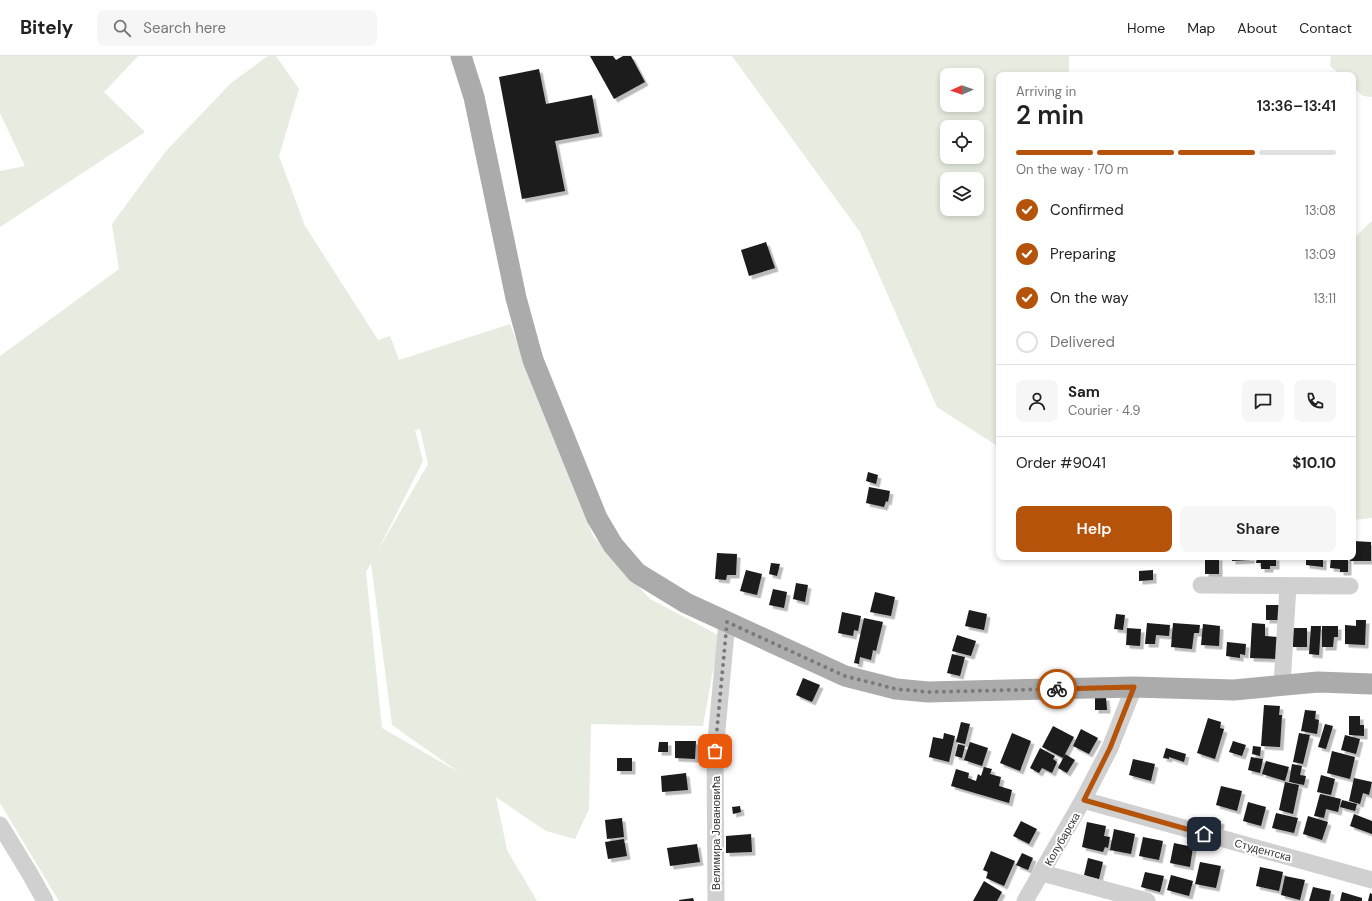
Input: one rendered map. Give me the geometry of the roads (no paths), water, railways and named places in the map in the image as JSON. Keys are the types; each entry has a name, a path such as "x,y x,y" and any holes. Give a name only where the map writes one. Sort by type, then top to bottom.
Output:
{"main road":[{"path":"460,56 474,97 516,298 533,360 597,518 613,544 637,573 686,603 845,676 896,689 928,692 1134,687 1234,690 1318,682 1372,684"}],"street":[{"path":"1201,585 1350,586"},
{"path":"1282,685 1288,586"},
{"name":"Велимира Јовановића","path":"716,901 715,751 727,622"},
{"name":"Колубарска","path":"1025,901 1084,800 1110,748 1134,687"},
{"name":"Студентска","path":"1084,800 1372,880"},
{"path":"0,825 45,901"},
{"path":"1042,873 1147,901"}]}
